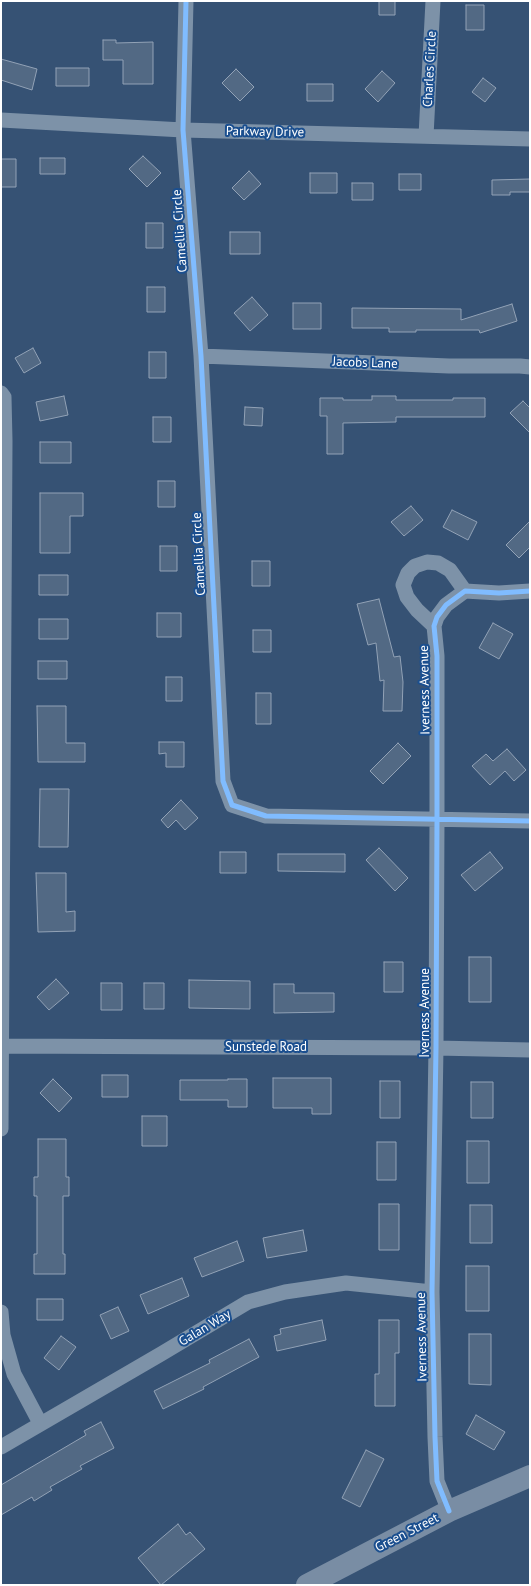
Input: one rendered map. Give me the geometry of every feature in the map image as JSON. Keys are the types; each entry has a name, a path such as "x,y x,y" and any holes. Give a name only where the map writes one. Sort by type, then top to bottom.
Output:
{"street":[{"name":"Camellia Circle","path":"186,1 183,130 201,356 223,781 232,805 266,816 530,820"},
{"name":"Charles Circle","path":"426,136 433,1"},
{"name":"Parkway Drive","path":"1,120 183,130 530,139"},
{"name":"Jacobs Lane","path":"201,356 449,366 530,367"},
{"path":"1,393 4,397 5,441 1,1129"},
{"path":"434,626 417,610 407,597 403,585 408,573 415,566 427,562 438,563 450,570 465,591 499,593 530,591"},
{"name":"Iverness Avenue","path":"449,1511 437,1481 434,1437 432,1292 436,1048 437,819 436,656 434,626 437,617 446,605 465,591"},
{"name":"Sunstede Road","path":"2,1046 436,1048 530,1050"},
{"name":"Galan Way","path":"1,1447 248,1302 285,1292 346,1283 432,1292"},
{"path":"1,1312 2,1335 14,1374 40,1423"},
{"name":"Green Street","path":"307,1585 449,1511 530,1476"}],"building":[{"path":"379,1 395,1 395,15 379,15"},
{"path":"466,5 484,5 484,30 466,30"},
{"path":"103,40 116,40 116,43 153,42 153,84 123,84 123,60 103,60"},
{"path":"1,59 37,69 32,90 1,80"},
{"path":"56,68 89,68 89,86 56,86"},
{"path":"236,69 254,87 240,101 222,83"},
{"path":"382,71 395,83 378,102 365,89"},
{"path":"483,78 496,88 485,102 472,92"},
{"path":"307,84 333,84 333,101 307,101"},
{"path":"143,156 161,173 147,187 129,169"},
{"path":"40,158 65,158 65,174 40,174"},
{"path":"1,159 16,159 16,187 1,187"},
{"path":"249,171 261,184 244,200 232,188"},
{"path":"310,173 337,173 337,193 310,193"},
{"path":"399,174 421,174 421,190 399,190"},
{"path":"530,179 530,192 510,192 510,195 492,195 492,180"},
{"path":"352,183 373,183 373,200 352,200"},
{"path":"146,223 163,223 163,248 146,248"},
{"path":"230,232 260,232 260,254 230,254"},
{"path":"147,287 165,287 165,312 147,312"},
{"path":"252,297 268,315 250,331 234,313"},
{"path":"293,303 321,303 321,329 293,329"},
{"path":"512,304 517,321 480,333 479,330 416,330 416,332 389,332 389,328 352,328 352,308 461,309 461,320"},
{"path":"33,348 41,363 24,373 15,358"},
{"path":"149,352 166,352 166,378 149,378"},
{"path":"64,396 68,415 40,421 36,402"},
{"path":"372,396 396,396 396,400 453,400 453,398 485,398 485,417 396,417 396,422 343,423 343,454 327,454 327,416 320,416 320,398 372,400"},
{"path":"523,401 530,408 530,433 510,413"},
{"path":"245,407 263,408 262,426 244,425"},
{"path":"153,417 171,417 171,442 153,442"},
{"path":"40,442 71,442 71,463 40,463"},
{"path":"158,481 175,481 175,507 158,507"},
{"path":"40,493 83,493 83,516 70,516 70,553 40,553"},
{"path":"411,506 423,520 404,536 391,522"},
{"path":"452,510 477,522 468,540 443,527"},
{"path":"530,521 530,547 519,558 506,545"},
{"path":"160,546 177,546 177,571 160,571"},
{"path":"252,561 270,561 270,586 252,586"},
{"path":"39,575 68,575 68,595 39,595"},
{"path":"379,599 394,657 400,656 403,682 402,711 383,711 384,680 380,681 376,643 368,645 357,604"},
{"path":"157,613 181,613 181,637 157,637"},
{"path":"39,619 68,619 68,639 39,639"},
{"path":"493,623 513,634 499,659 479,648"},
{"path":"253,630 271,630 271,652 253,652"},
{"path":"38,661 67,661 67,679 38,679"},
{"path":"166,677 182,677 182,701 166,701"},
{"path":"256,693 271,693 271,724 256,724"},
{"path":"37,706 66,706 66,743 85,743 85,762 38,762"},
{"path":"159,742 184,742 184,767 166,767 166,753 159,754"},
{"path":"398,743 411,756 383,784 370,771"},
{"path":"507,749 526,770 514,781 505,771 490,785 472,766 486,754 493,761"},
{"path":"40,789 69,789 68,847 39,847"},
{"path":"181,800 198,818 185,830 176,820 168,828 161,820"},
{"path":"379,848 408,878 395,891 366,860"},
{"path":"220,852 246,852 246,873 220,873"},
{"path":"490,852 503,868 475,891 461,875"},
{"path":"278,854 345,854 345,872 278,871"},
{"path":"36,873 66,873 66,912 75,911 75,931 38,932"},
{"path":"469,957 491,957 491,1002 469,1002"},
{"path":"384,962 403,962 403,992 384,992"},
{"path":"56,979 69,993 49,1010 37,997"},
{"path":"189,980 250,981 250,1009 189,1008"},
{"path":"101,983 122,983 122,1010 101,1010"},
{"path":"144,983 164,983 164,1009 144,1009"},
{"path":"274,984 294,984 294,993 334,993 334,1012 274,1013"},
{"path":"102,1075 128,1075 128,1097 102,1097"},
{"path":"273,1078 331,1078 331,1114 312,1114 312,1108 273,1108"},
{"path":"53,1079 72,1098 59,1112 40,1093"},
{"path":"247,1079 247,1107 228,1107 228,1100 180,1100 180,1080"},
{"path":"380,1081 400,1081 400,1118 380,1118"},
{"path":"471,1082 493,1082 493,1118 471,1118"},
{"path":"142,1116 167,1116 167,1146 142,1146"},
{"path":"38,1139 66,1139 66,1177 69,1177 69,1196 63,1196 63,1254 65,1254 65,1274 34,1274 34,1254 37,1254 37,1196 34,1196 34,1177 38,1177"},
{"path":"467,1141 489,1141 489,1183 467,1183"},
{"path":"377,1142 396,1142 396,1180 377,1180"},
{"path":"379,1204 399,1204 399,1250 379,1250"},
{"path":"470,1205 492,1205 492,1243 470,1243"},
{"path":"303,1230 307,1251 267,1258 263,1238"},
{"path":"237,1241 244,1261 202,1277 194,1258"},
{"path":"466,1266 489,1266 489,1311 466,1311"},
{"path":"182,1278 189,1296 148,1314 140,1295"},
{"path":"37,1299 63,1299 63,1320 37,1320"},
{"path":"118,1307 129,1331 111,1339 100,1315"},
{"path":"322,1320 326,1340 277,1351 274,1336 281,1334 280,1329"},
{"path":"379,1320 399,1320 399,1353 395,1353 395,1406 375,1406 375,1374 379,1374"},
{"path":"469,1334 491,1334 491,1385 469,1384"},
{"path":"61,1336 76,1347 59,1370 44,1358"},
{"path":"249,1339 259,1357 203,1387 204,1389 163,1409 154,1391 210,1363 209,1360"},
{"path":"476,1415 505,1432 494,1450 466,1434"},
{"path":"101,1422 114,1448 80,1466 82,1469 50,1487 52,1490 34,1501 32,1497 1,1515 1,1485 86,1435 84,1431"},
{"path":"366,1450 384,1459 360,1507 342,1498"},
{"path":"178,1524 186,1535 190,1532 205,1549 161,1585 138,1558"}],"cycle path":[{"path":"186,1 183,130 201,356 223,781 232,805 266,816 530,821"},
{"path":"449,1511 437,1481 432,1292 436,1048 437,819 437,656 434,626 437,617 446,605 465,591 499,593 530,591"}]}
